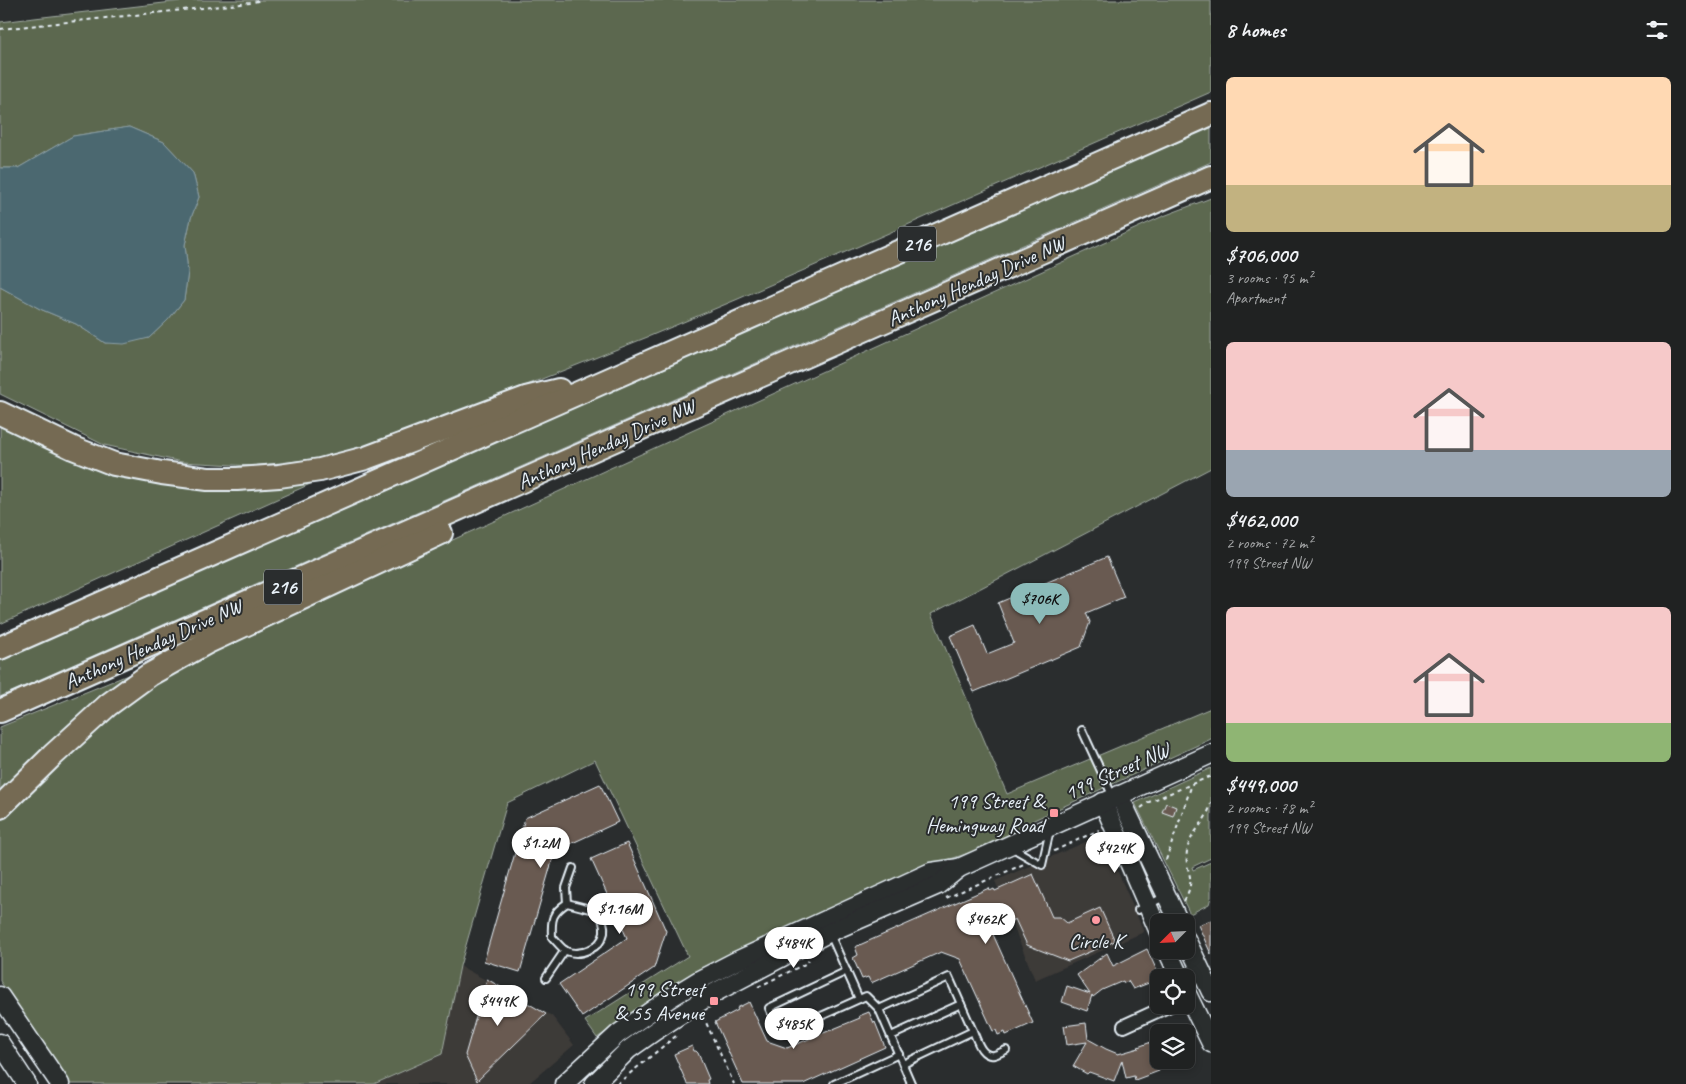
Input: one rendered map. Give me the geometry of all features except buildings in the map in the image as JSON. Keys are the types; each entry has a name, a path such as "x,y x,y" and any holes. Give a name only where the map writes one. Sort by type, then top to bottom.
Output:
{"highway":[{"name":"216","path":"0,648 1211,114"},
{"name":"Anthony Henday Drive NW","path":"0,711 1211,177"},
{"path":"0,413 74,448 114,464 208,479 279,476 320,470 366,458 526,398 623,373"},
{"path":"0,808 52,756 108,705 149,675 208,642 481,515 565,462"}],"main road":[{"name":"199 Street NW","path":"594,1084 628,1050 689,1008 827,926 931,872 959,868 1211,754"},
{"path":"1111,798 1128,814 1172,909"},
{"path":"1111,798 1111,822 1142,908 1150,919"},
{"name":"199 Street NW","path":"564,1084 618,1034 670,998 734,962 827,926"},
{"path":"1195,958 1210,989"},
{"path":"0,996 60,1084"},
{"path":"1195,1011 1211,1043"},
{"path":"0,1043 27,1084"}],"street":[{"path":"1195,993 1210,989"},
{"path":"1124,1026 1150,1014"}],"lane":[{"path":"1082,730 1111,798"},
{"path":"1008,845 1042,866 1051,826"},
{"path":"567,902 566,888 573,868"},
{"path":"567,902 598,911 604,923 604,935 592,950 576,953 565,950 552,937 551,926 553,916 567,902"},
{"path":"1142,908 1172,909"},
{"path":"827,926 859,999"},
{"path":"546,978 565,950"},
{"path":"847,971 769,1008 781,1034 866,996 879,1009 910,1084"},
{"path":"879,1009 950,977 973,1031 985,1053 993,1055 1006,1050"},
{"path":"891,1036 961,1004"},
{"path":"903,1064 973,1031"},
{"path":"834,1084 899,1054"}],"path":[{"path":"0,29 240,4 262,0"},
{"path":"1128,814 1139,810 1149,802 1211,776"},
{"path":"1165,865 1192,784"},
{"path":"1172,909 1183,901 1191,885 1187,851 1193,834 1206,818 1211,802"},
{"path":"1045,855 1103,829 1111,822"},
{"path":"943,899 1033,860"},
{"path":"753,988 807,963 812,957"},
{"path":"703,1016 734,1084"},
{"path":"617,1084 679,1033"}],"shaded area":[{"path":"1102,835 1144,932 1035,980 995,881"},
{"path":"460,966 552,1016 574,1045 528,1084 374,1084 442,1054"}],"green space":[{"path":"190,0 1211,0 1211,92 738,299 391,439 324,458 252,466 182,462 104,445 0,394 0,287 40,309 76,324 105,343 149,338 168,320 184,300 188,272 185,245 191,218 199,197 193,173 164,142 129,127 73,136 18,168 0,168 0,22"},
{"path":"1211,125 1211,162 0,697 0,658"},
{"path":"1211,198 1211,468 931,614 1007,794 1211,708 1211,739 1036,819 990,846 914,871 821,912 678,983 597,1038 585,1021 688,956 595,760 507,803 460,966 442,1054 374,1084 69,1084 0,981 0,818 110,715 196,657 1161,217"},
{"path":"0,420 120,470 339,471 0,624"},
{"path":"177,655 0,795 0,727"},
{"path":"1211,768 1211,858 1192,867 1193,870 1211,862 1211,897 1209,904 1190,914 1135,803"}],"water":[{"path":"129,127 164,142 193,173 199,197 191,218 185,245 188,272 184,300 168,320 149,338 124,344 105,343 76,324 40,309 0,287 0,168 18,168 73,136"}],"place":[{"name":"199 Street & Hemingway Road","path":"1054,813"},
{"name":"Circle K","path":"1096,920"},
{"name":"199 Street & 55 Avenue","path":"714,1001"}]}
